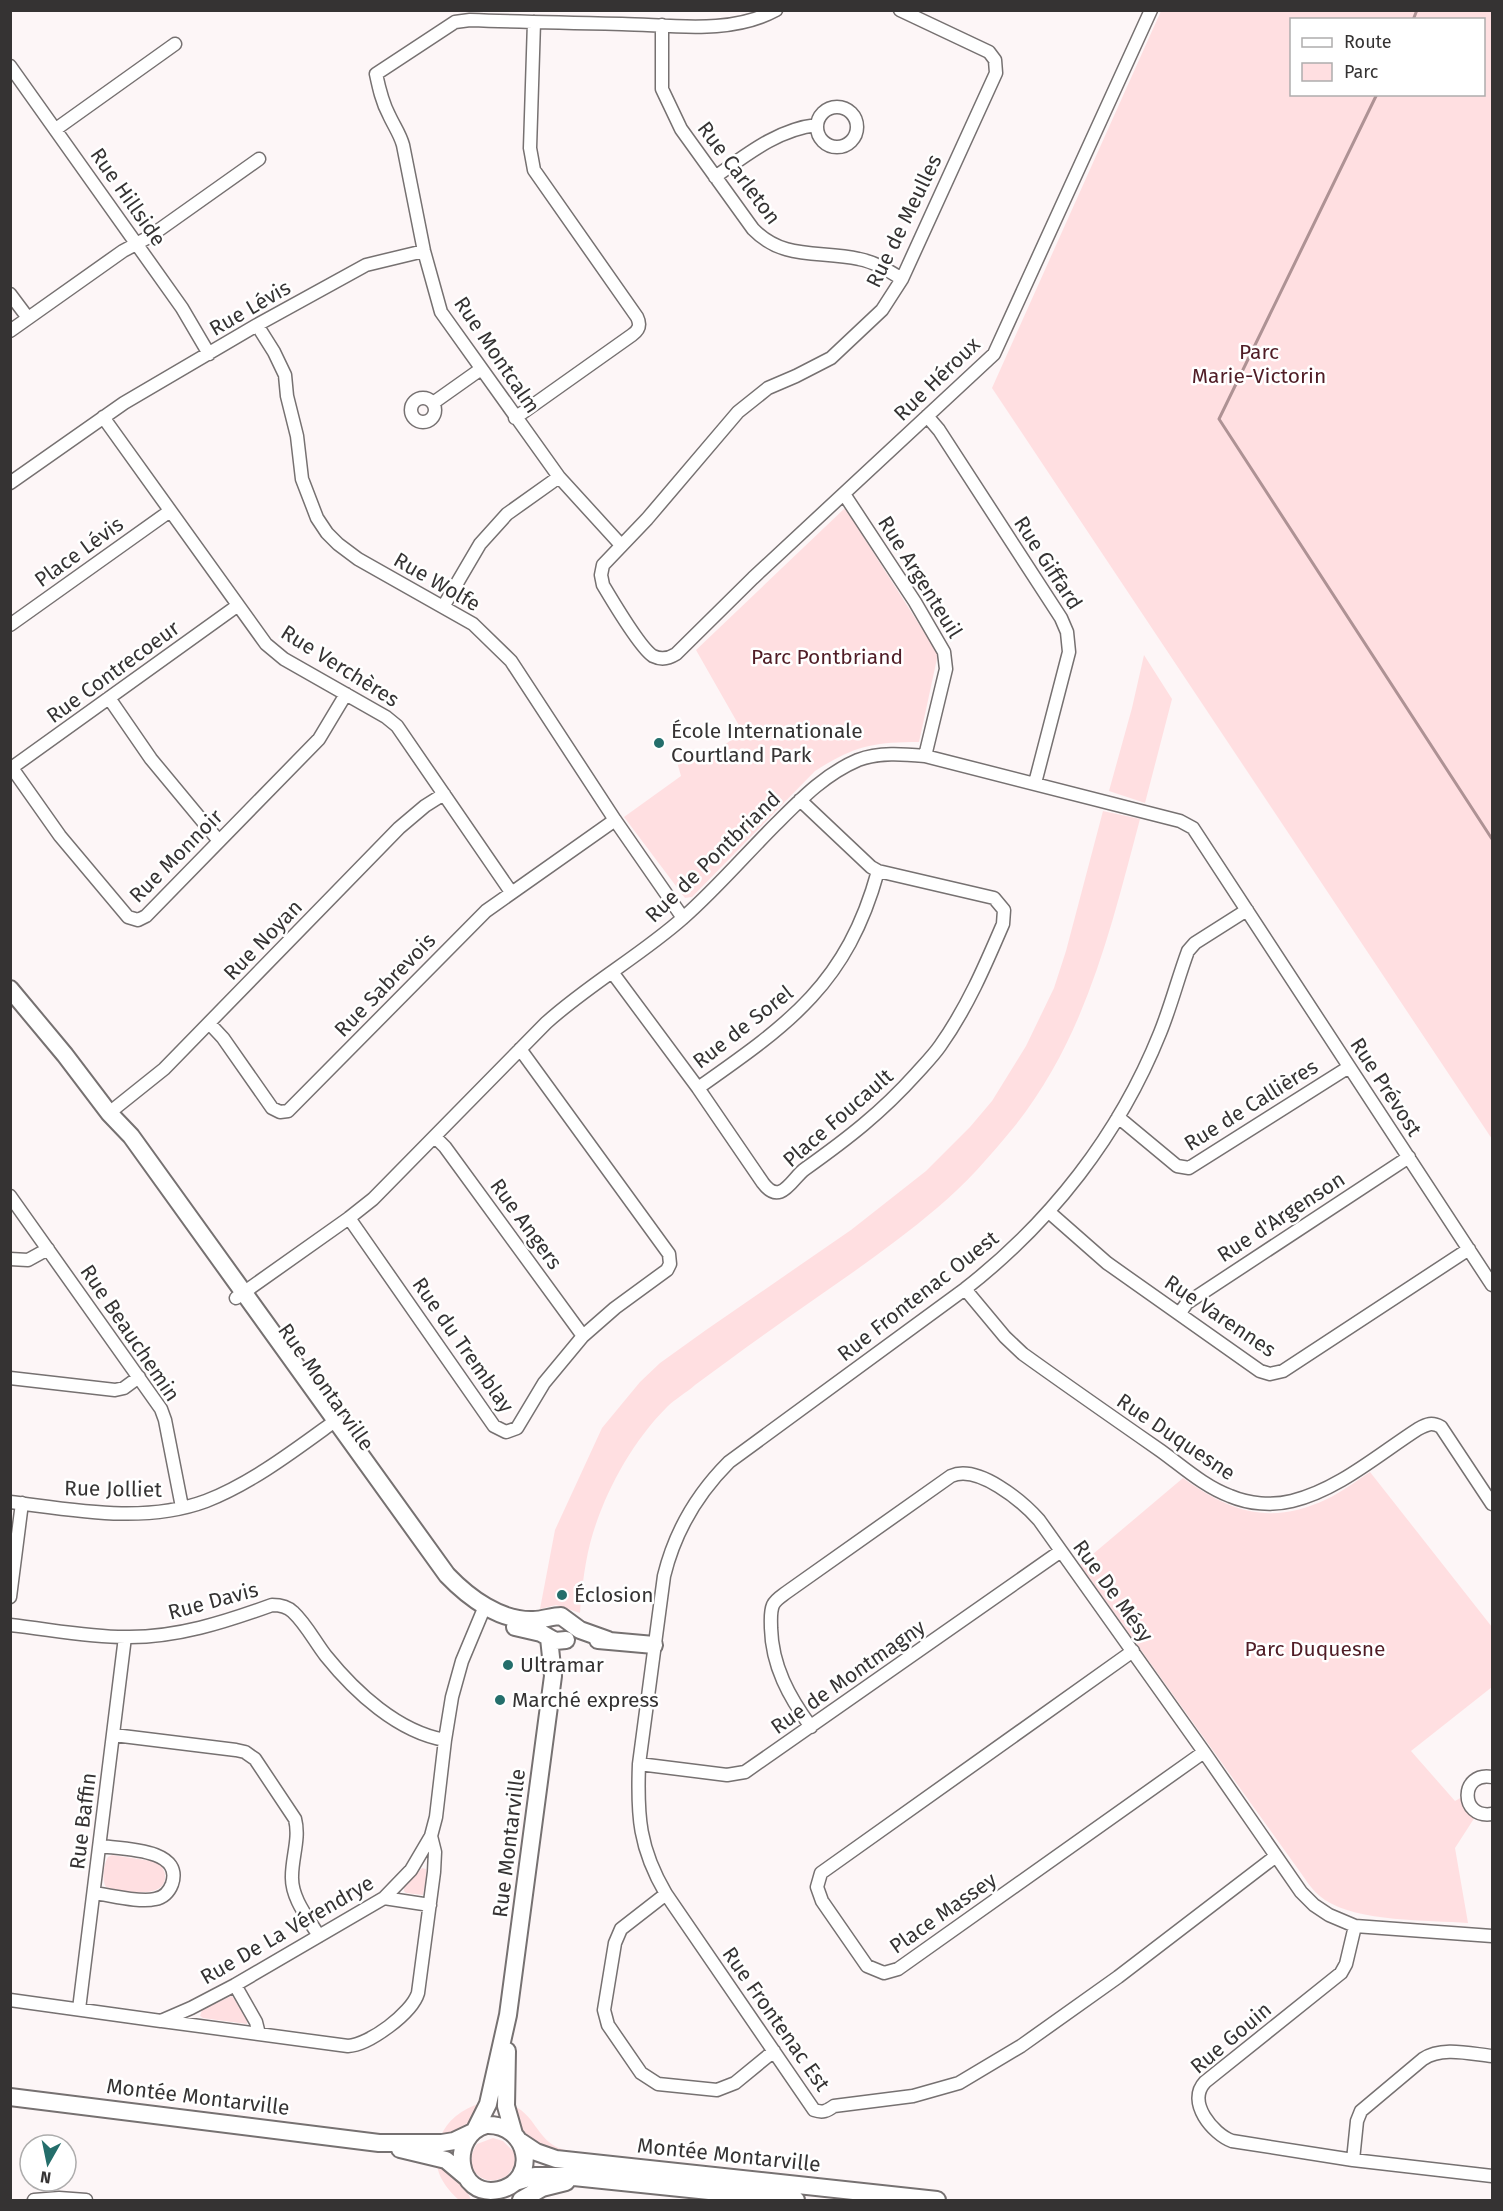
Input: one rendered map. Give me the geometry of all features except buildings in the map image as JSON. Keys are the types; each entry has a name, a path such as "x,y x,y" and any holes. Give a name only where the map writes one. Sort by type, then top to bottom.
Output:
{"street":[{"path":"469,15 534,22 736,24 759,18 776,10"},
{"name":"Rue de Meulles","path":"656,658 644,648 602,582 603,565 646,519 738,412 768,388 831,358 882,310 902,279 994,78 997,66 994,57 989,52 900,10"},
{"name":"Rue Héroux","path":"656,658 670,658 676,654 753,578 987,362 997,350 1151,10"},
{"name":"Rue Montcalm","path":"469,15 376,74 379,89 403,146 424,251 441,312 559,477 621,545"},
{"path":"515,417 632,335 638,330 639,325 637,317 547,192 534,170 530,148 534,22"},
{"name":"Rue Carleton","path":"662,25 662,89 681,129 753,230 764,241 777,248 860,259 879,266 902,279"},
{"path":"56,129 175,44"},
{"name":"Rue Hillside","path":"10,66 182,308 208,354"},
{"path":"715,177 759,146 800,127 817,125"},
{"path":"10,331 259,159"},
{"name":"Rue Lévis","path":"103,417 257,325 366,265 424,251"},
{"path":"10,294 28,318"},
{"name":"Rue Wolfe","path":"257,325 285,375 287,396 297,436 302,478 317,518 338,544 358,560 473,624 511,661 615,820 683,918"},
{"path":"433,403 481,369"},
{"name":"Rue Giffard","path":"927,416 939,430 997,519 1061,618 1067,632 1069,652 1035,783"},
{"path":"10,483 103,417"},
{"name":"Rue Verchères","path":"103,417 266,645 397,726 511,892"},
{"path":"443,607 480,544 507,514 559,477"},
{"name":"Rue Argenteuil","path":"844,494 945,652 946,669 925,756"},
{"name":"Place Lévis","path":"10,625 170,511"},
{"name":"Rue Contrecoeur","path":"11,768 237,606"},
{"name":"Rue Monnoir","path":"11,768 60,836 122,911 133,919 141,919 319,739 346,694"},
{"path":"109,698 151,759 219,841"},
{"name":"Rue de Pontbriand","path":"239,1295 349,1218 385,1188 520,1048 561,1009 683,918 800,800 832,773 859,760 873,756 898,754 925,756 1187,824 1198,834 1247,910"},
{"name":"Rue Noyan","path":"109,1113 164,1069 399,828 444,794"},
{"name":"Place Foucault","path":"612,972 698,1088 766,1188 776,1192 789,1187 797,1174 860,1130 895,1097 939,1048 967,1004 987,962 1004,919 1004,910 998,901 990,897 878,871 864,862 800,800"},
{"name":"Rue Sabrevois","path":"209,1023 223,1038 272,1108 280,1112 288,1111 486,911 615,820"},
{"name":"Rue de Sorel","path":"698,1088 789,1020 825,982 854,937 868,905 878,871"},
{"name":"Rue Prévost","path":"1247,910 1492,1286"},
{"name":"Rue Frontenac Ouest","path":"654,1645 671,1548 679,1530 714,1477 729,1462 965,1289 993,1266 1049,1212 1088,1164 1118,1117 1160,1034 1188,951 1195,943 1247,910"},
{"name":"Rue Montarville","path":"10,989 71,1062 109,1113 128,1146 331,1424 436,1580 459,1602 548,1637"},
{"name":"Rue du Tremblay","path":"349,1218 494,1426 499,1430 512,1431 519,1425 544,1383 583,1336 615,1308 667,1270 670,1264 670,1257 520,1048"},
{"name":"Rue de Callières","path":"1118,1117 1177,1166 1189,1168 1349,1067"},
{"name":"Rue Angers","path":"435,1137 445,1147 583,1336"},
{"name":"Rue d'Argenson","path":"1179,1314 1187,1303 1409,1157"},
{"name":"Rue Beauchemin","path":"10,1196 139,1377 164,1416 182,1508"},
{"name":"Rue Varennes","path":"1049,1212 1101,1258 1260,1371 1270,1374 1276,1374 1469,1249"},
{"path":"10,1259 28,1260 48,1249"},
{"name":"Rue Duquesne","path":"965,1289 1005,1337 1023,1354 1193,1474 1229,1496 1264,1504 1283,1503 1302,1498 1334,1484 1418,1429 1427,1424 1435,1424 1442,1427 1492,1504"},
{"path":"10,1378 115,1390 124,1388 139,1377"},
{"name":"Rue Jolliet","path":"16,1503 112,1513 156,1512 182,1508 207,1500 237,1486 331,1424"},
{"name":"Rue De Mésy","path":"811,1727 790,1696 780,1676 771,1635 773,1605 787,1592 951,1476 959,1473 974,1474 1008,1493 1033,1514 1204,1752 1301,1892 1314,1905 1329,1915 1355,1926 1492,1936"},
{"path":"10,1597 16,1503"},
{"name":"Rue de Montmagny","path":"639,1764 737,1775 749,1770 1060,1551"},
{"name":"Rue Davis","path":"10,1625 125,1637 188,1631 272,1605 283,1605 294,1612 327,1657 366,1697 417,1731 445,1740"},
{"name":"Rue Montarville","path":"483,1610 565,1630"},
{"name":"Rue De La Vérendrye","path":"161,2020 202,2003 235,1985 384,1898 411,1870 431,1836 436,1817 445,1740 458,1674 483,1610"},
{"name":"Rue Montarville","path":"553,1676 547,1624 565,1630"},
{"path":"565,1630 580,1630 608,1640 654,1645"},
{"name":"Rue Montarville","path":"474,2131 488,2104 508,2015 553,1676 565,1630"},
{"name":"Rue Baffin","path":"79,2009 125,1637"},
{"name":"Rue Frontenac Est","path":"654,1645 639,1764 638,1794 642,1838 652,1871 814,2110 825,2112 834,2106 913,2096 959,2083 1021,2046 1118,1977 1276,1856"},
{"name":"Place Massey","path":"1132,1651 821,1873 817,1882 819,1896 867,1966 884,1973 898,1969 1204,1752"},
{"path":"114,1735 242,1751 252,1756 295,1819 297,1831 291,1876 292,1887 298,1902 319,1936"},
{"path":"1492,1775 1478,1778 1467,1792 1470,1805 1478,1813 1492,1814"},
{"path":"10,2000 348,2046 362,2043 409,2009 417,1997 435,1852 431,1836"},
{"path":"94,1893 154,1900 167,1892 173,1879 170,1865 159,1855 100,1846"},
{"path":"666,1894 621,1929 615,1942 604,2010 608,2025 641,2073 658,2084 717,2090 735,2083 774,2051"},
{"path":"384,1898 430,1905"},
{"name":"Rue Gouin","path":"1355,1926 1347,1961 1341,1973 1204,2082 1198,2090 1197,2097 1203,2114 1220,2134 1229,2140 1353,2160 1492,2176"},
{"path":"235,1985 256,2022 259,2034"},
{"name":"Rue Montarville","path":"508,2015 506,2101 509,2121 517,2138"},
{"path":"1353,2160 1357,2121 1361,2111 1423,2059 1441,2052 1492,2056"},
{"name":"Montée Montarville","path":"10,2097 380,2143 443,2159 466,2178"},
{"path":"475,2200 461,2159 465,2145 474,2131 486,2125 498,2126 517,2138 525,2154 521,2174 498,2200"},
{"name":"Montée Montarville","path":"380,2143 454,2141 474,2131"},
{"name":"Montée Montarville","path":"517,2138 536,2152 556,2159 938,2200"},
{"name":"Montée Montarville","path":"512,2184 527,2177 543,2175 796,2200"},
{"path":"466,2178 478,2187 487,2190 498,2190 512,2184"},
{"path":"521,2200 554,2184 609,2181"},
{"path":"34,2200 86,2200"}],"green space":[{"name":"Parc Marie-Victorin","path":"1161,11 1492,11 1492,1139 992,388"},
{"name":"Parc Pontbriand","path":"845,508 938,654 919,742 864,747 841,756 815,771 692,897 685,898 624,817 681,776 677,762 719,749 738,735 738,729 741,729 696,650"},
{"path":"1144,655 1172,699 1145,803 1109,791"},
{"path":"1103,811 1140,819 1093,980 1078,1019 1039,1092 987,1159 958,1190 937,1208 874,1257 667,1407 632,1450 606,1499 588,1553 580,1613 556,1605 540,1609 555,1530 602,1428 640,1382 660,1363 851,1230 926,1171 970,1127 992,1101 1026,1046 1054,988"},
{"name":"Parc Duquesne","path":"1370,1472 1492,1627 1492,1687 1411,1751 1455,1801 1462,1797 1466,1809 1475,1817 1455,1848 1468,1923 1374,1916 1339,1907 1319,1895 1308,1883 1080,1565 1183,1478 1200,1490 1234,1507 1269,1513 1287,1512 1327,1499"},
{"path":"112,1855 158,1862 165,1874 162,1886 149,1892 106,1887 103,1876 104,1867 108,1857"},
{"path":"422,1868 426,1869 427,1873 423,1895 406,1893 404,1887"},
{"path":"231,1996 247,2024 200,2016 202,2010"},
{"path":"481,2103 465,2126 440,2138 456,2116"},
{"path":"511,2105 524,2113 542,2135 558,2148 598,2156 557,2152 538,2145 530,2140 521,2129"},
{"path":"493,2138 503,2141 515,2153 515,2164 508,2175 499,2179 483,2179 473,2169 472,2153 477,2144"},
{"path":"437,2162 443,2164 458,2178 471,2200 459,2200 451,2192 441,2178"}],"waterway":[{"path":"1414,18 1417,10"},
{"path":"1376,96 1219,419 1492,839"}],"place":[{"name":"École Internationale Courtland Park","path":"659,743"},
{"name":"Éclosion","path":"562,1595"},
{"name":"Ultramar","path":"508,1665"},
{"name":"Marché express","path":"500,1700"}]}
